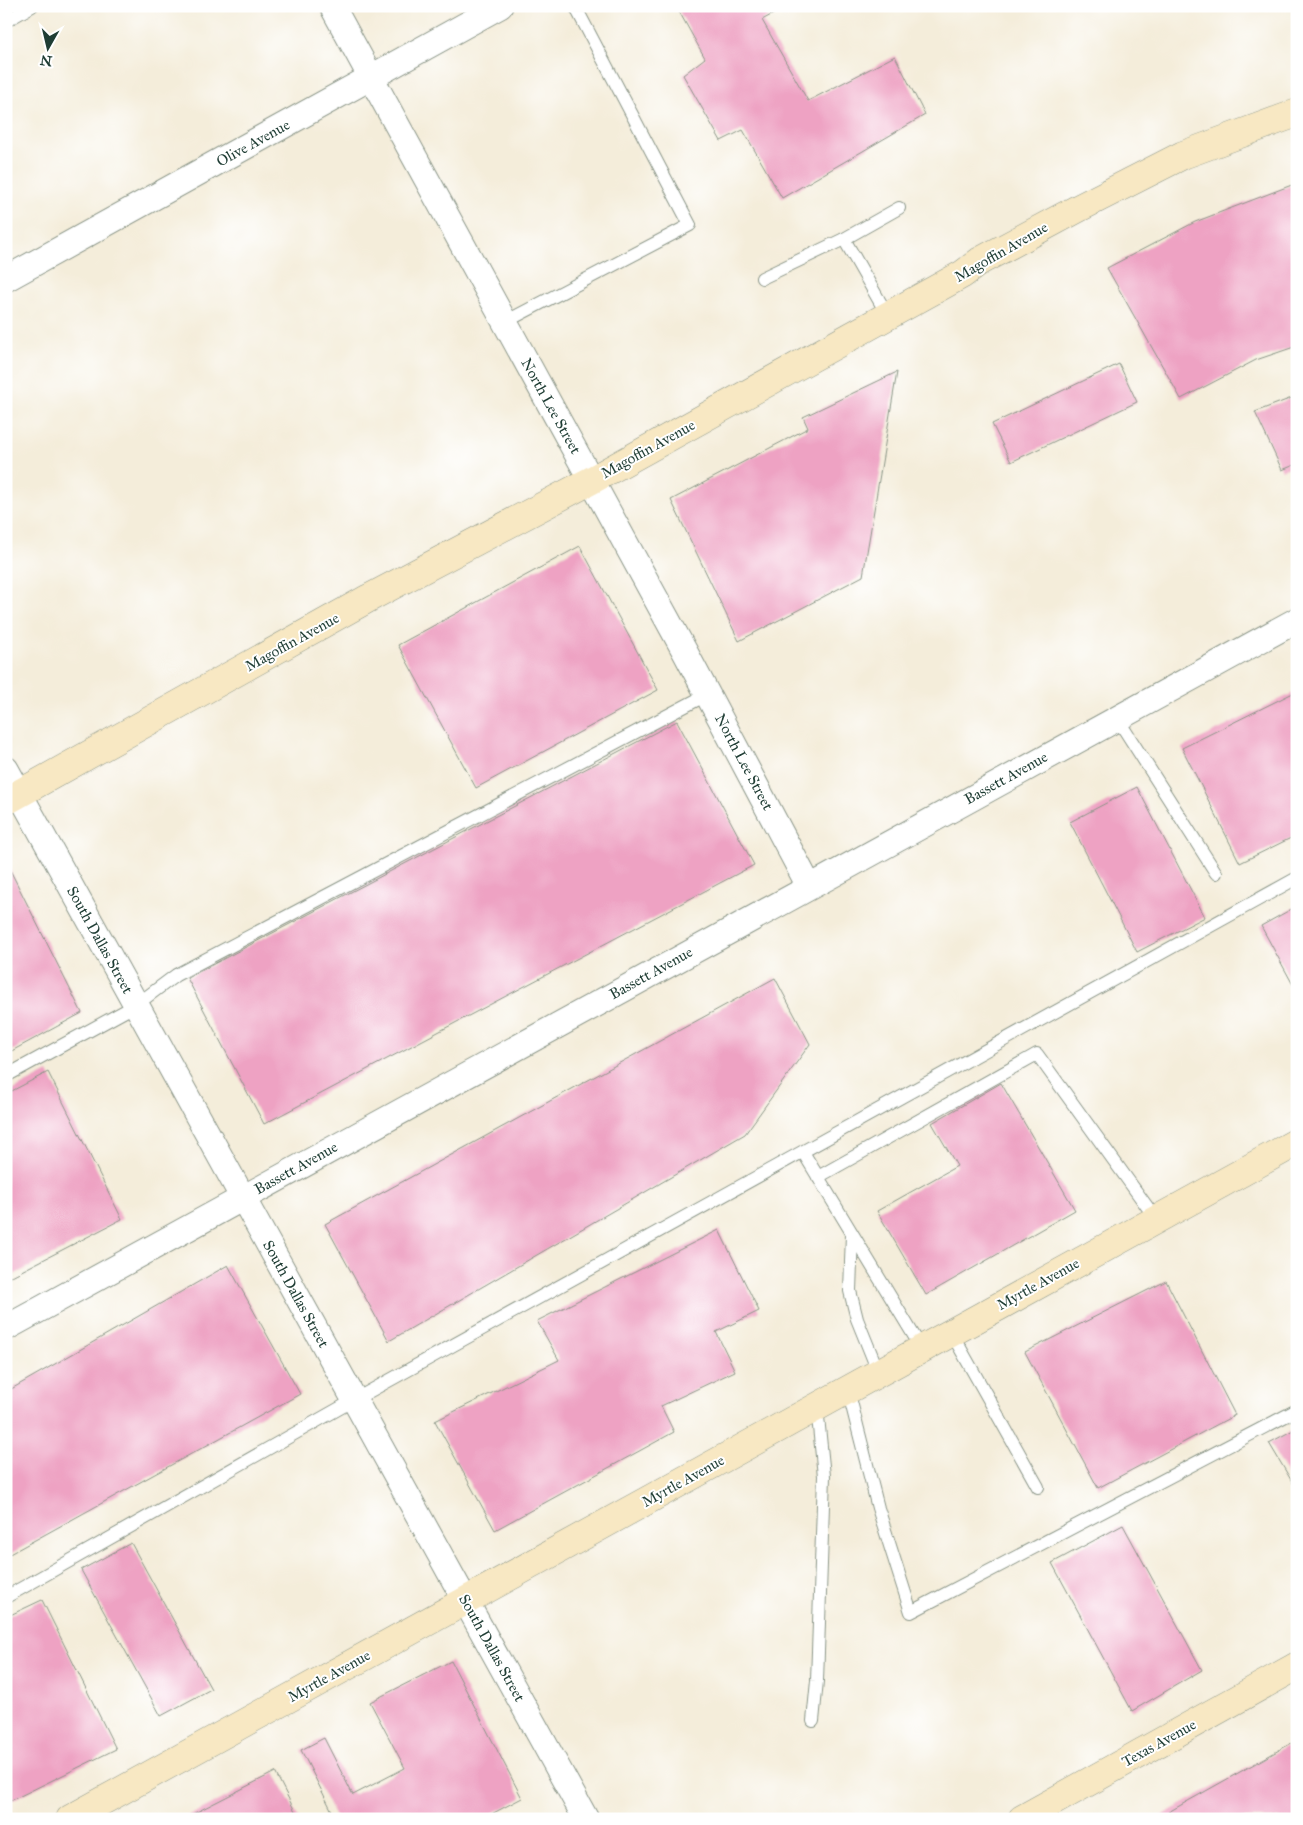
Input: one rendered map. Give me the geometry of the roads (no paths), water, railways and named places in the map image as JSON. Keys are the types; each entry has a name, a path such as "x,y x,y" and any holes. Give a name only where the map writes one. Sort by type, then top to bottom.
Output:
{"street":[{"name":"North Lee Street","path":"332,6 708,694 809,886"},
{"name":"Olive Avenue","path":"6,280 500,6"},
{"name":"Magoffin Avenue","path":"13,798 369,598 592,480 888,316 963,274 996,252 1184,155 1297,113"},
{"name":"Bassett Avenue","path":"6,1328 1297,620"},
{"name":"South Dallas Street","path":"6,769 13,798 136,1005 586,1819"},
{"name":"Myrtle Avenue","path":"70,1819 848,1390 878,1371 922,1349 1297,1142"},
{"name":"Texas Avenue","path":"1022,1819 1297,1666"}],"lane":[{"path":"6,21 32,6"},
{"path":"505,322 690,225 575,6"},
{"path":"762,278 844,238 899,208"},
{"path":"844,238 888,316"},
{"path":"6,1076 136,1005 176,975 708,694"},
{"path":"1116,718 1216,873"},
{"path":"6,1597 354,1400 1297,878"},
{"path":"818,1177 1037,1054 1156,1219"},
{"path":"802,1152 922,1349"},
{"path":"852,1234 850,1291 857,1319 878,1371"},
{"path":"951,1332 1038,1488"},
{"path":"848,1390 878,1508 911,1612 1297,1410"},
{"path":"813,1721 824,1476 816,1407"}]}
